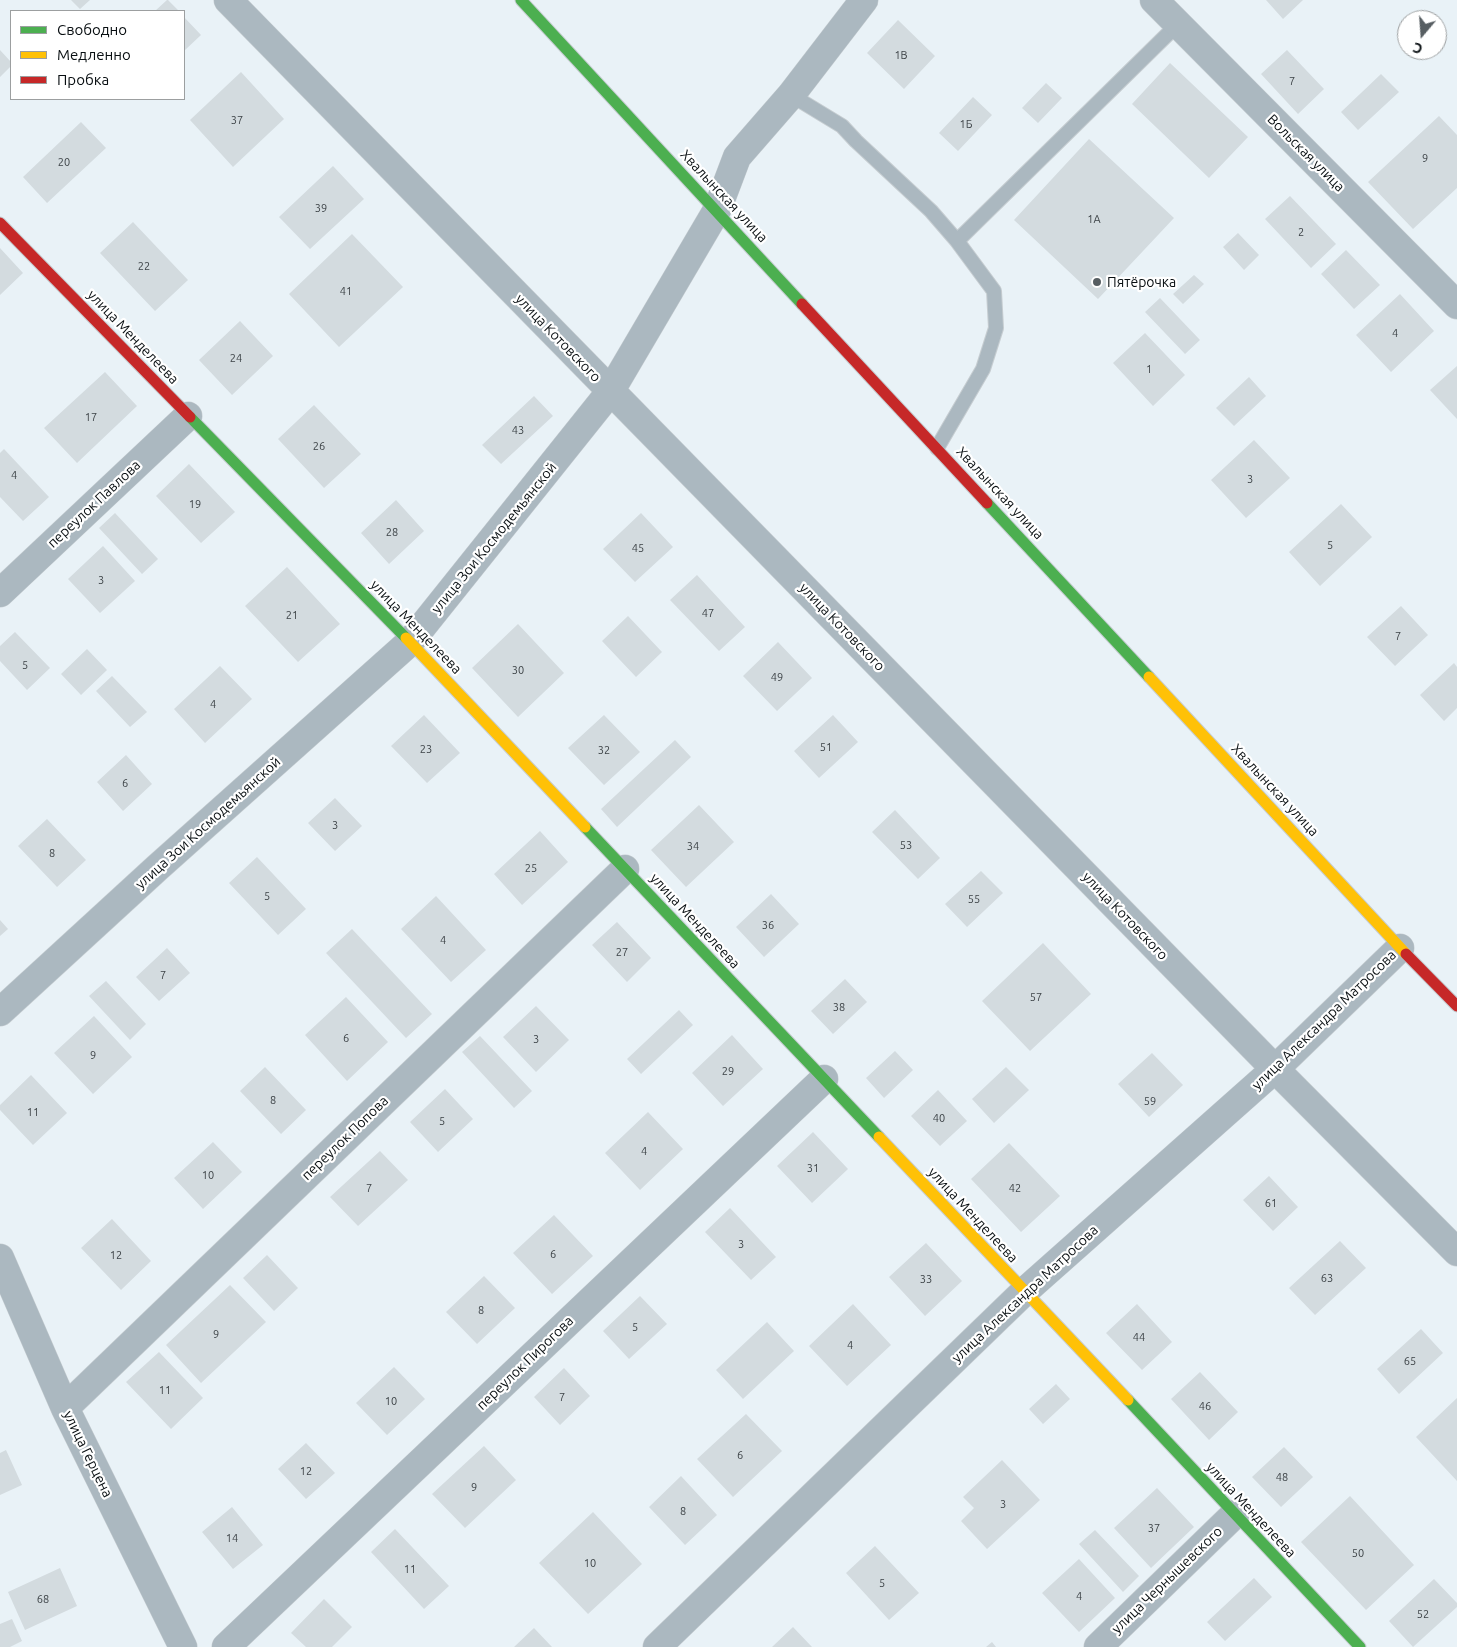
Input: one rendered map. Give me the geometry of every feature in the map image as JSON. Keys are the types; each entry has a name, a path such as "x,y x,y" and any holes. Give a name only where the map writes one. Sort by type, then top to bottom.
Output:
{"street":[{"name":"улица Котовского","path":"228,0 610,392 1457,1252"},
{"name":"Хвалынская улица","path":"521,0 718,210 1400,948 1457,1006"},
{"name":"улица Зои Космодемьянской","path":"0,1012 157,868 410,642 610,392 718,210 737,156 791,95 864,0"},
{"name":"Вольская улица","path":"1154,0 1457,305"},
{"name":"улица Менделеева","path":"0,223 410,642 1360,1647"},
{"name":"переулок Павлова","path":"0,593 188,416"},
{"name":"переулок Попова","path":"65,1408 626,869"},
{"name":"улица Александра Матросова","path":"657,1647 1025,1291 1274,1068 1400,948"},
{"name":"переулок Пирогова","path":"226,1647 824,1079"},
{"name":"улица Герцена","path":"0,1258 65,1408 183,1647"},
{"name":"улица Чернышевского","path":"1098,1647 1235,1514"}],"lane":[{"path":"957,241 1178,24"},
{"path":"791,95 842,126 931,211 957,241 994,291 996,328 983,369 937,448"}],"building":[{"path":"71,0 90,0 80,9"},
{"path":"168,0 178,10 156,10"},
{"path":"1266,0 1303,0 1283,19"},
{"path":"185,18 201,35 185,50"},
{"path":"898,20 935,56 904,89 867,53"},
{"path":"0,50 10,61 10,67 0,77"},
{"path":"1287,50 1324,89 1298,114 1261,74"},
{"path":"1170,63 1248,137 1209,178 1132,104"},
{"path":"241,72 284,119 233,167 190,120"},
{"path":"1381,74 1399,92 1358,130 1341,112"},
{"path":"1046,83 1062,98 1038,123 1022,108"},
{"path":"973,97 992,115 958,151 939,133"},
{"path":"1439,116 1457,135 1457,188 1413,229 1368,182"},
{"path":"81,122 106,148 47,203 23,177"},
{"path":"1089,139 1174,218 1098,299 1014,220"},
{"path":"333,166 364,199 310,249 279,217"},
{"path":"1290,196 1336,244 1311,268 1265,219"},
{"path":"133,222 188,280 155,311 100,253"},
{"path":"1238,233 1259,255 1244,270 1223,247"},
{"path":"352,234 403,287 339,347 289,294"},
{"path":"0,248 23,273 0,295"},
{"path":"1346,250 1380,285 1354,309 1321,274"},
{"path":"1194,275 1204,284 1183,304 1173,294"},
{"path":"1400,294 1434,331 1391,372 1356,335"},
{"path":"1160,298 1200,340 1185,354 1145,312"},
{"path":"240,321 273,356 232,395 199,360"},
{"path":"1145,333 1185,375 1153,406 1113,363"},
{"path":"1457,366 1457,419 1430,390"},
{"path":"105,372 137,406 77,463 44,428"},
{"path":"1249,377 1266,396 1234,426 1216,408"},
{"path":"534,396 553,416 501,464 482,445"},
{"path":"314,405 361,454 324,488 278,439"},
{"path":"1254,440 1290,478 1246,518 1211,480"},
{"path":"4,449 49,497 23,521 0,497 0,453"},
{"path":"189,464 235,512 201,543 156,496"},
{"path":"396,500 424,531 389,564 361,533"},
{"path":"1341,504 1372,537 1320,586 1289,552"},
{"path":"115,513 158,559 142,574 99,528"},
{"path":"641,513 673,547 635,582 603,549"},
{"path":"103,546 135,581 100,613 68,579"},
{"path":"287,567 340,624 298,662 245,606"},
{"path":"697,575 745,627 719,651 670,600"},
{"path":"1401,606 1428,635 1395,666 1367,637"},
{"path":"628,616 662,652 636,677 602,641"},
{"path":"518,624 564,673 518,717 472,668"},
{"path":"15,632 50,668 27,690 0,661 0,646"},
{"path":"778,642 812,678 777,711 743,676"},
{"path":"87,649 107,670 81,695 61,674"},
{"path":"1454,663 1457,667 1457,708 1444,721 1420,695"},
{"path":"220,666 252,699 205,743 174,709"},
{"path":"112,676 147,712 130,727 96,691"},
{"path":"424,715 460,753 427,783 391,746"},
{"path":"604,715 640,752 604,785 568,748"},
{"path":"833,715 858,742 819,778 794,751"},
{"path":"675,740 691,757 617,827 601,809"},
{"path":"126,755 152,784 123,811 97,782"},
{"path":"335,798 362,826 335,851 308,823"},
{"path":"699,805 734,842 686,887 651,850"},
{"path":"895,810 940,858 918,879 872,832"},
{"path":"47,819 86,860 57,887 18,846"},
{"path":"540,831 568,862 522,905 494,874"},
{"path":"257,857 306,909 278,935 229,883"},
{"path":"981,871 1003,893 967,927 945,904"},
{"path":"771,894 799,924 764,957 736,927"},
{"path":"436,896 486,950 451,982 401,929"},
{"path":"0,920 8,929 0,936"},
{"path":"617,922 651,958 627,982 592,945"},
{"path":"352,929 432,1014 406,1038 326,953"},
{"path":"1043,943 1091,994 1030,1051 982,1001"},
{"path":"167,948 190,973 159,1001 136,977"},
{"path":"845,979 867,1002 833,1034 811,1011"},
{"path":"106,981 146,1024 130,1040 89,996"},
{"path":"346,997 388,1042 347,1081 305,1035"},
{"path":"536,1006 569,1040 536,1072 503,1037"},
{"path":"679,1010 693,1025 641,1074 627,1059"},
{"path":"94,1016 132,1057 93,1094 54,1053"},
{"path":"732,1035 763,1069 723,1106 692,1073"},
{"path":"480,1036 532,1091 514,1108 462,1052"},
{"path":"895,1051 913,1070 884,1098 866,1078"},
{"path":"1152,1053 1183,1085 1149,1117 1118,1084"},
{"path":"265,1067 306,1110 281,1134 240,1091"},
{"path":"1006,1067 1029,1090 994,1123 972,1099"},
{"path":"31,1075 67,1113 33,1145 0,1110 0,1105"},
{"path":"445,1089 473,1119 438,1152 410,1122"},
{"path":"938,1090 967,1121 940,1146 911,1116"},
{"path":"648,1112 683,1149 640,1190 605,1153"},
{"path":"813,1132 848,1169 812,1203 777,1166"},
{"path":"213,1142 242,1172 203,1209 174,1178"},
{"path":"1009,1143 1060,1196 1021,1232 971,1179"},
{"path":"380,1151 408,1180 358,1226 330,1197"},
{"path":"1269,1176 1298,1207 1273,1231 1243,1200"},
{"path":"730,1208 776,1257 751,1280 705,1232"},
{"path":"554,1215 593,1256 552,1294 513,1253"},
{"path":"112,1219 151,1261 121,1290 81,1248"},
{"path":"1340,1241 1366,1268 1315,1315 1289,1288"},
{"path":"926,1243 962,1281 925,1316 889,1277"},
{"path":"267,1255 298,1288 274,1311 243,1278"},
{"path":"484,1276 515,1308 477,1344 446,1312"},
{"path":"230,1285 266,1322 201,1383 166,1345"},
{"path":"640,1296 667,1324 629,1359 603,1331"},
{"path":"853,1304 891,1345 847,1386 809,1346"},
{"path":"1137,1304 1172,1342 1142,1370 1106,1333"},
{"path":"767,1322 794,1351 743,1399 716,1370"},
{"path":"1421,1329 1443,1353 1399,1394 1377,1369"},
{"path":"159,1352 203,1398 171,1429 126,1382"},
{"path":"394,1367 425,1399 387,1435 356,1403"},
{"path":"564,1368 590,1396 560,1425 534,1397"},
{"path":"1200,1372 1238,1412 1209,1440 1171,1399"},
{"path":"1056,1384 1070,1399 1043,1424 1029,1409"},
{"path":"1457,1398 1457,1481 1416,1437"},
{"path":"746,1414 782,1451 733,1497 697,1459"},
{"path":"306,1443 335,1473 306,1499 278,1469"},
{"path":"484,1446 516,1480 465,1528 432,1494"},
{"path":"1284,1447 1313,1477 1281,1507 1252,1477"},
{"path":"6,1450 22,1485 0,1495 0,1453"},
{"path":"1002,1460 1040,1500 987,1549 961,1521 974,1508 963,1497"},
{"path":"681,1476 717,1515 685,1545 649,1507"},
{"path":"1157,1488 1194,1527 1151,1568 1114,1528"},
{"path":"1350,1496 1414,1565 1366,1610 1301,1542"},
{"path":"232,1507 263,1545 233,1569 202,1532"},
{"path":"593,1512 642,1564 588,1614 539,1563"},
{"path":"395,1529 449,1586 424,1609 371,1552"},
{"path":"1095,1530 1139,1576 1123,1592 1079,1544"},
{"path":"875,1546 919,1593 889,1620 846,1573"},
{"path":"1079,1559 1115,1598 1079,1632 1042,1593"},
{"path":"60,1568 77,1606 25,1630 8,1592"},
{"path":"1254,1578 1272,1597 1225,1641 1207,1622"},
{"path":"1434,1579 1457,1603 1457,1607 1413,1647 1389,1621"},
{"path":"324,1599 352,1627 332,1647 306,1647 291,1633"},
{"path":"12,1619 22,1641 10,1647 0,1647 0,1624"},
{"path":"793,1627 812,1647 772,1647"},
{"path":"534,1628 552,1647 514,1647"},
{"path":"992,1642 996,1647 986,1647"}],"traffic: fast":[{"path":"521,0 802,304"},
{"path":"190,417 406,638"},
{"path":"987,503 1149,677"},
{"path":"585,827 879,1137"},
{"path":"1128,1400 1360,1647"}],"traffic: slow":[{"path":"406,638 585,827"},
{"path":"1149,677 1406,954"},
{"path":"879,1137 1128,1400"}],"traffic: jam":[{"path":"0,223 190,417"},
{"path":"802,304 987,503"},
{"path":"1406,954 1457,1006"}],"place":[{"name":"Пятёрочка","path":"1097,282"}]}
